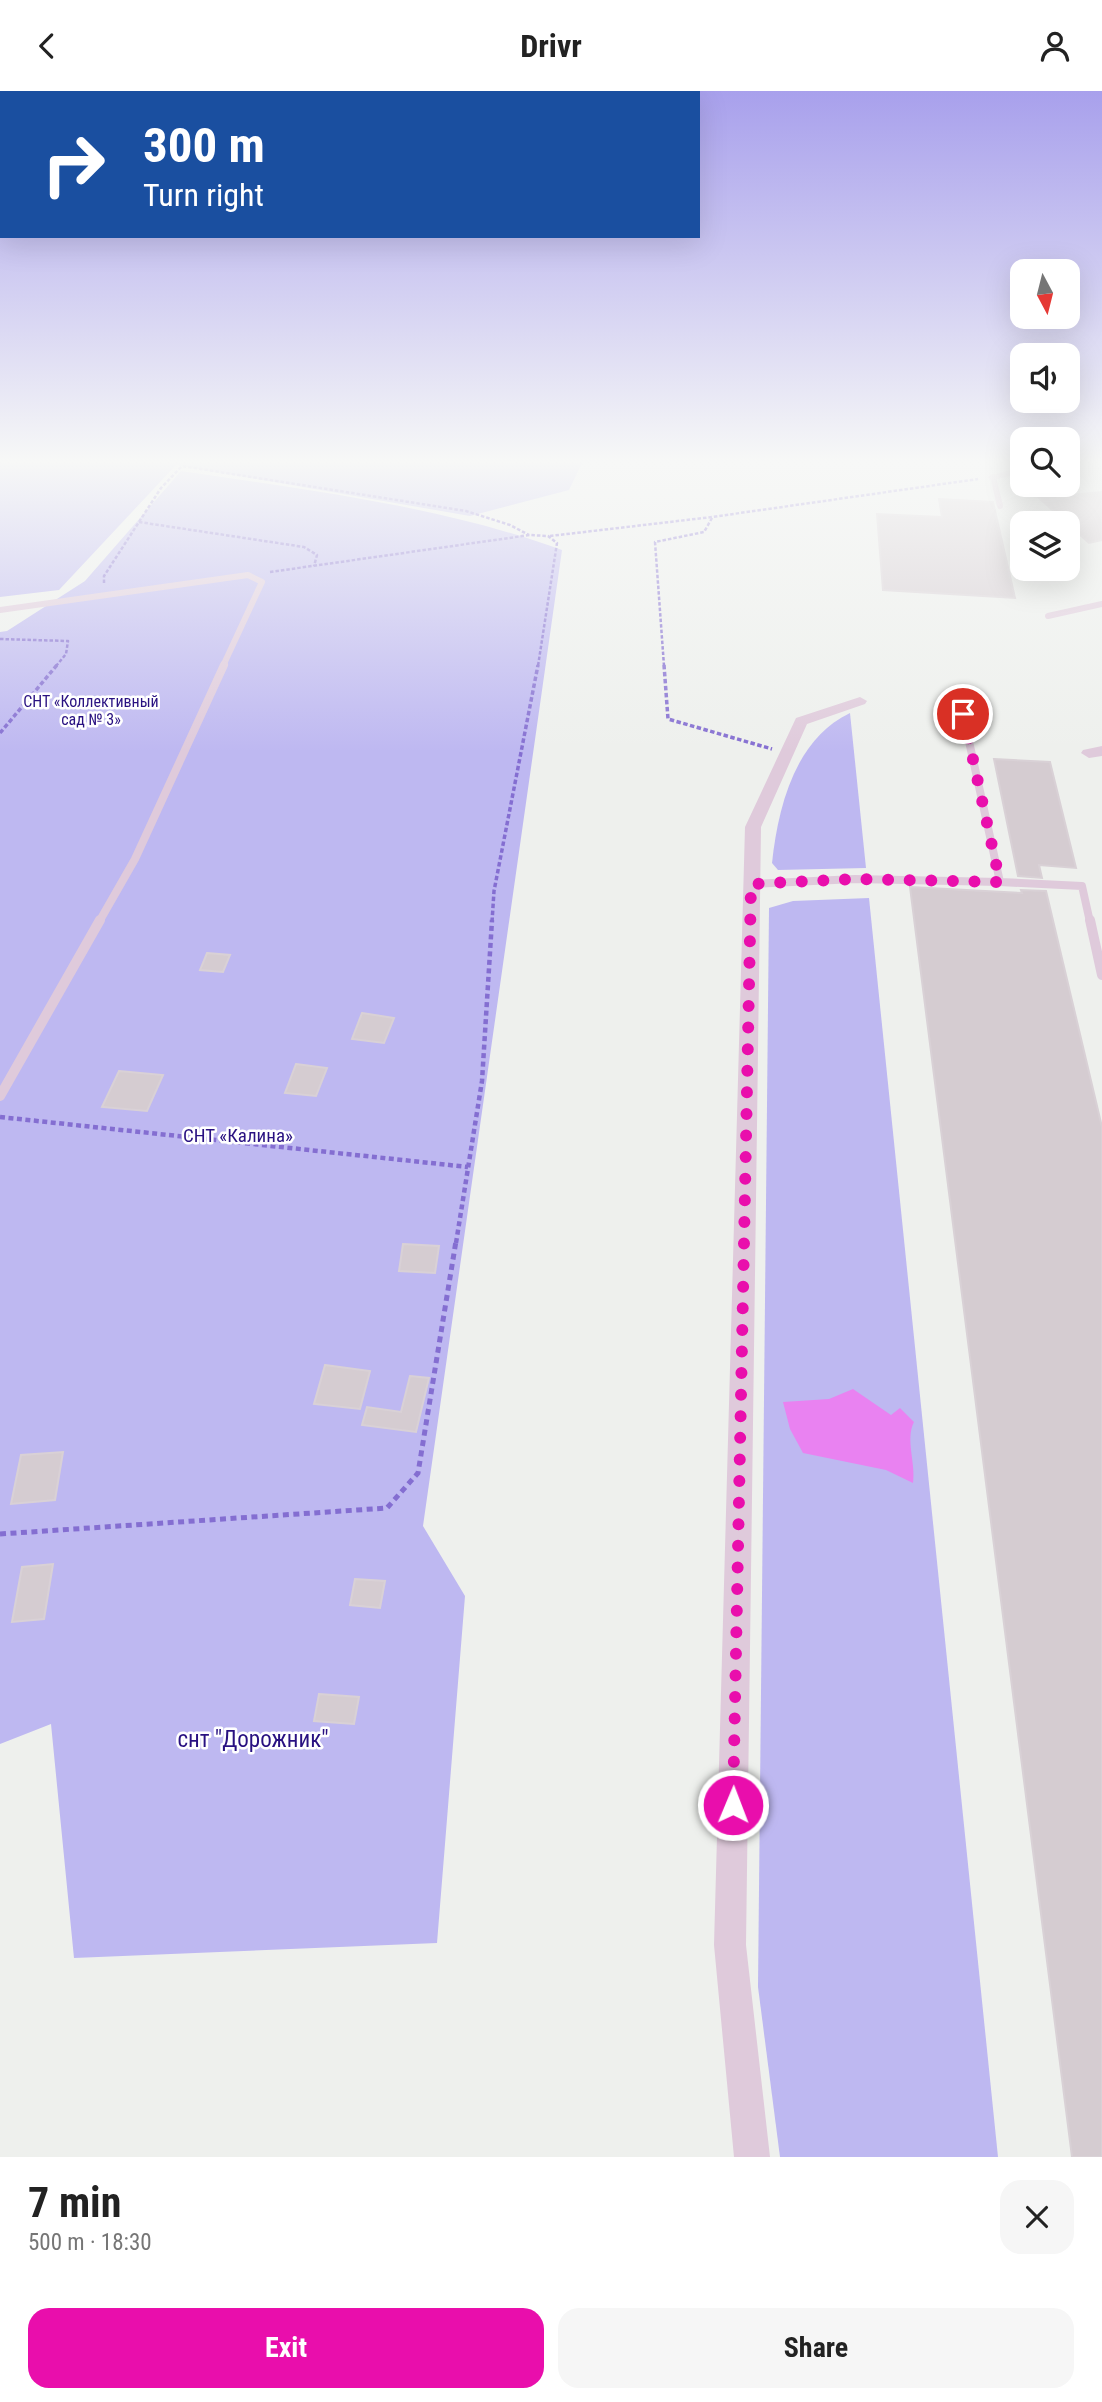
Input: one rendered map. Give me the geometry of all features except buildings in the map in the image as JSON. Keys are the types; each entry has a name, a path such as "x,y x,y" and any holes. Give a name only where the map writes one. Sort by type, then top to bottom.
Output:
{"street":[{"path":"752,2157 730,1945 753,827 802,721 860,701"}],"lane":[{"path":"0,610 248,575 262,582 135,859 0,1096"},
{"path":"1048,616 1102,604"},
{"path":"963,714 1000,882"},
{"path":"751,884 855,879 1082,886 1102,975"}],"path":[{"path":"106,595 104,576 115,559"},
{"path":"314,566 316,559"},
{"path":"248,575 360,559"},
{"path":"0,1534 387,1509 418,1473 482,1081 494,891 532,705 554,559"},
{"path":"656,559 668,719 787,753"},
{"path":"0,639 68,641 66,655 0,733"},
{"path":"0,1117 468,1167"}],"green space":[{"path":"0,559 88,559 59,590 0,597"},
{"name":"СНТ «Калина»","path":"104,559 561,559 423,1526 465,1596 437,1943 74,1958 51,1724 0,1744 0,632 7,631 85,581"},
{"path":"850,713 866,868 778,870 772,863 775,842 785,798 793,777 815,740 831,725"},
{"path":"869,898 998,2157 780,2157 758,1987 769,908 793,901"}],"shaded area":[{"path":"853,1389 891,1415 900,1408 914,1422 910,1436 913,1483 886,1470 803,1453 790,1429 783,1402 829,1399"}],"route":[{"path":"733,1805 751,884 855,879 1000,882 963,714"}],"park label":[{"name":"СНТ «Коллективный сад № 3»","path":"91,710"},
{"name":"снт \"Дорожник\"","path":"253,1739"}]}
